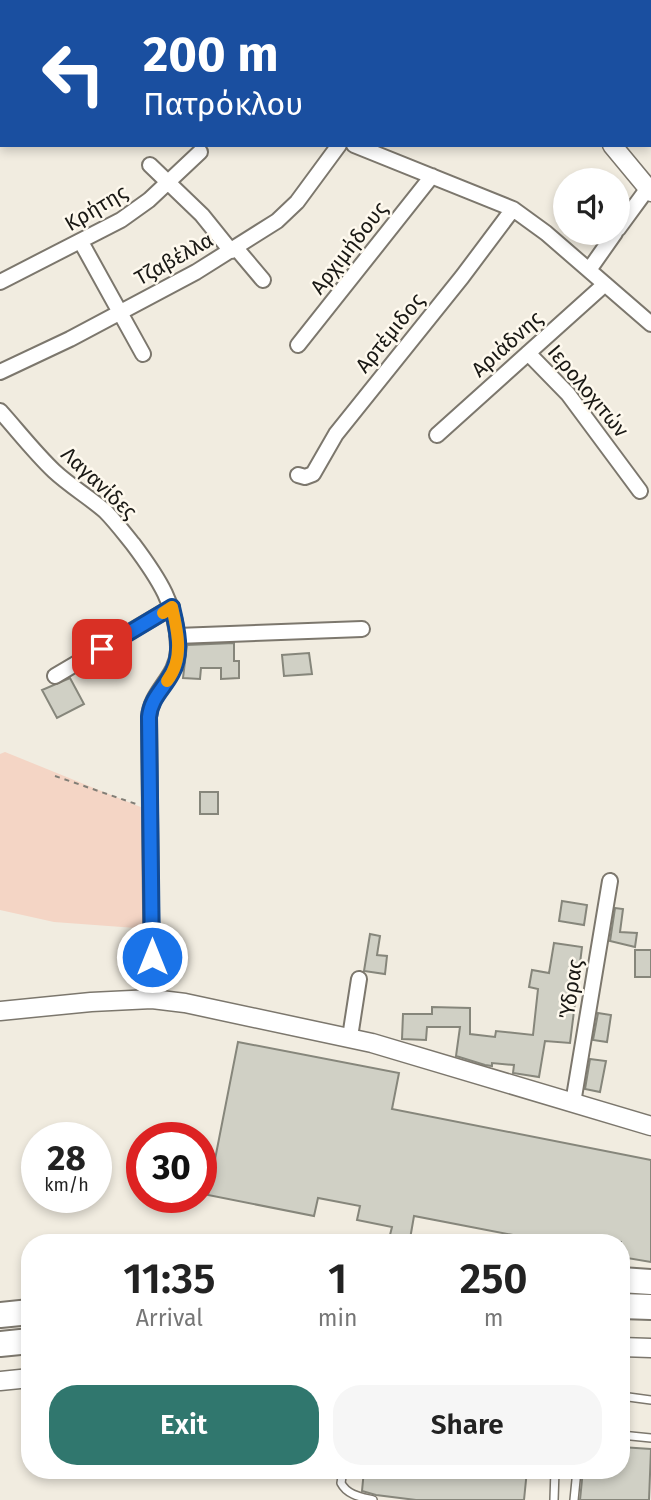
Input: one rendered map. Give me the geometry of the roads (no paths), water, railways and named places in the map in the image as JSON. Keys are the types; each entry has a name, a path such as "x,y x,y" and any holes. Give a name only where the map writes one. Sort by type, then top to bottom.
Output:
{"highway":[{"path":"630,1281 651,1282"},
{"path":"630,1306 651,1307"},
{"path":"0,1315 21,1313"},
{"path":"0,1344 21,1342"}],"street":[{"name":"Τζαβέλλα","path":"0,372 120,313 233,249 288,213 338,147"},
{"path":"359,147 513,209 540,228 651,324"},
{"path":"614,147 649,190 630,214"},
{"name":"Κρήτης","path":"0,282 121,220 168,183 201,152"},
{"path":"150,165 263,280"},
{"name":"Αρχιμήδους","path":"298,345 432,176"},
{"name":"Αρτέμιδος","path":"298,475 304,477 313,474 336,434 513,209"},
{"path":"80,242 143,354"},
{"path":"589,270 607,245"},
{"name":"Αριάδνης","path":"437,435 605,284"},
{"name":"Ιερολοχιτών","path":"528,353 568,394 640,491"},
{"name":"Λαγανίδες","path":"2,416 55,472 104,510 117,524 145,561 172,607 177,636 176,666 152,701 149,712 152,999"},
{"path":"55,676 172,607"},
{"path":"177,636 362,629"},
{"name":"Ύδρας","path":"573,1103 611,881"},
{"path":"350,1037 359,979"},
{"path":"0,1011 152,999 185,1003 350,1037 651,1126"},
{"path":"630,1347 651,1348"},
{"path":"0,1381 21,1379"}],"lane":[{"path":"630,1397 651,1400"},
{"path":"630,1436 651,1438"},
{"path":"342,1479 343,1488 373,1500"},
{"path":"554,1500 555,1479"},
{"path":"574,1500 576,1479"}]}
